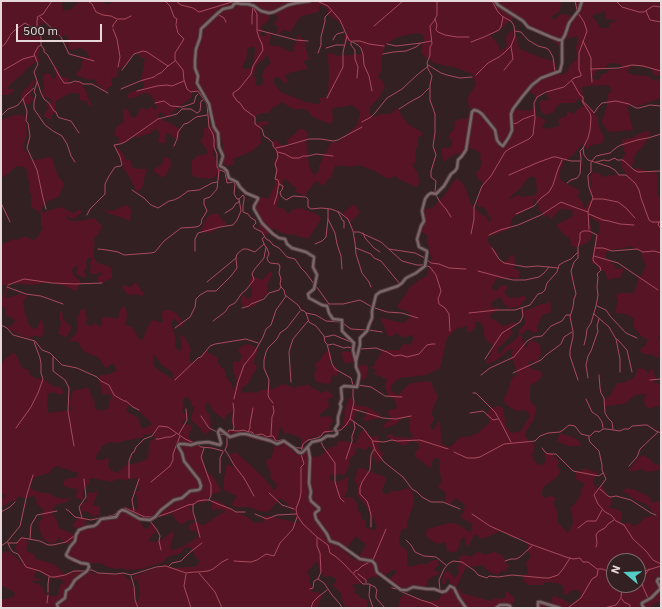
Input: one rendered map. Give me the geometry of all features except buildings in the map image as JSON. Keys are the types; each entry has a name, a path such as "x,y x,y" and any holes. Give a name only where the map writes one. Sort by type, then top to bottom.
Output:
{"street":[{"path":"58,608 57,604 65,598 66,591 76,579 89,569 88,564 81,563 66,555 79,530 94,526 102,519 116,517 122,510 140,519 150,520 155,518 161,510 174,500 182,498 190,491 200,489 201,486 199,480 184,461 178,446 179,444 191,445 208,442 220,445 221,443 218,432 220,429 230,436 244,434 272,440 277,444 284,441 300,453 303,452 312,442 337,434 336,429 342,400 342,387 356,387 358,385 359,374 356,367 353,350 354,343 342,331 342,320 333,319 327,306 320,305 308,297 308,294 314,288 317,276 313,267 314,258 311,255 289,246 284,238 279,238 273,234 262,223 254,209 258,198 246,193 237,182 229,178 227,171 220,166 223,156 219,147 218,133 214,127 209,104 197,83 198,76 194,60 201,29 223,9 232,7 237,3 248,4 270,13 288,5 310,1"},
{"path":"495,1 498,5 523,21 528,26 551,37 562,40"},
{"path":"356,362 360,338 368,331 368,325 372,318 376,295 380,292 398,286 406,278 425,266 427,251 419,247 417,240 424,221 422,211 425,199 431,193 436,194 455,171 458,160 466,150 472,112 474,110 482,114 495,130 497,140 503,146 512,130 511,114 522,97 532,85 541,78 560,71 562,63 562,40 569,23 579,10 582,1"},
{"path":"308,446 310,458 310,497 311,501 319,510 314,515 330,541 339,544 360,559 372,561 375,564 377,572 401,590 406,590 413,587 434,589 442,592 446,591 450,586 454,588 466,608"},
{"path":"644,608 642,603 651,598 660,589 660,585 657,581 658,579 661,579"},
{"path":"538,608 538,602 540,602 560,608"},
{"path":"496,608 500,604 510,606 511,608"}],"shaded area":[{"path":"1,1 62,1 63,11 72,9 74,5 77,5 78,1 102,1 108,5 113,1 237,1 254,3 254,1 561,1 560,11 551,17 552,19 555,19 561,14 571,16 572,18 576,9 575,1 661,1 661,75 654,75 651,68 639,66 631,66 627,72 633,75 648,76 657,81 661,76 661,98 636,107 631,103 630,106 627,107 633,130 610,132 604,127 602,121 607,106 608,94 612,90 608,85 583,87 583,97 586,104 598,117 598,125 603,135 603,141 599,144 591,145 587,150 583,143 572,156 564,161 559,174 562,181 580,191 577,196 582,201 585,208 592,199 592,195 589,192 592,184 590,178 593,171 606,177 608,175 613,176 618,174 626,178 621,164 623,156 626,154 624,152 622,140 632,138 646,131 651,132 644,145 635,154 632,170 640,168 647,173 655,172 658,176 657,192 658,196 661,197 661,334 658,337 659,340 661,340 661,359 653,355 644,354 640,351 641,348 645,346 647,339 641,336 635,329 634,318 626,314 615,313 618,300 616,296 617,294 633,293 639,276 641,277 646,266 641,251 630,246 608,251 606,254 606,259 610,260 616,269 621,268 623,271 620,278 608,280 605,272 597,269 596,264 591,263 600,226 599,223 589,216 589,223 592,228 591,239 585,244 576,247 571,246 570,236 566,237 556,225 572,217 572,210 560,209 550,219 549,215 543,217 543,213 538,210 539,206 536,199 533,200 534,204 532,207 513,217 510,229 489,236 488,242 497,253 498,260 505,262 510,256 513,255 515,261 514,268 520,272 519,278 517,279 513,277 503,279 497,278 492,286 493,290 495,291 502,285 506,285 507,288 504,293 508,297 519,298 524,295 526,298 519,307 512,307 508,309 508,306 504,304 501,297 491,302 492,307 498,308 498,310 490,315 490,318 503,326 511,323 515,323 516,325 511,329 513,333 501,346 497,348 499,354 519,335 518,331 523,327 525,322 524,311 541,304 546,304 550,300 551,311 542,315 537,327 537,332 534,333 528,329 520,335 522,336 525,344 525,349 530,340 540,345 541,354 539,358 534,363 533,361 528,362 529,368 540,371 543,374 539,380 530,386 531,403 536,407 534,419 526,431 525,436 535,445 532,456 534,461 539,465 544,464 546,458 544,454 551,453 559,463 557,465 560,472 557,477 543,487 542,495 545,498 551,496 556,498 553,503 557,511 558,523 568,533 573,524 570,508 580,496 580,491 585,484 576,479 575,472 581,471 582,469 587,469 598,473 593,480 594,485 599,488 602,485 608,497 611,497 611,504 609,508 614,508 621,512 621,524 629,523 634,526 640,523 645,517 658,515 653,512 648,505 634,499 622,491 626,488 648,496 651,503 661,501 661,601 652,605 652,608 539,608 537,601 551,605 552,597 555,596 571,605 579,599 581,594 579,591 572,590 568,594 564,594 562,585 557,583 545,582 542,585 529,585 523,581 524,575 528,574 526,563 531,556 528,551 528,545 523,538 513,538 501,531 482,539 477,535 474,535 468,546 465,545 466,539 464,537 461,539 457,552 447,551 446,544 444,542 440,544 436,543 426,535 427,529 450,523 459,525 471,533 473,524 461,518 465,506 463,503 455,498 451,504 445,501 445,492 438,487 442,480 439,469 440,460 435,458 432,462 432,467 429,468 426,464 415,457 415,452 420,448 417,442 412,441 406,445 402,445 387,437 387,435 391,434 398,437 413,437 410,431 409,418 405,417 389,427 382,427 387,421 392,420 387,411 397,408 395,400 388,394 385,387 387,379 376,375 374,372 377,370 371,367 375,366 375,361 378,359 382,351 400,350 402,345 410,345 413,341 413,336 409,335 407,337 403,337 396,333 393,336 387,335 381,320 383,318 404,323 411,316 410,313 400,309 398,304 409,288 427,276 432,256 429,254 430,251 427,243 427,235 420,231 424,222 424,209 433,208 457,178 465,187 471,204 483,216 486,216 489,222 492,219 485,208 477,205 483,182 478,179 476,174 477,171 479,171 482,161 480,160 481,154 475,149 469,148 461,156 458,153 443,161 442,153 443,148 449,148 452,146 453,139 448,139 450,136 449,134 454,130 454,122 460,119 466,119 472,110 467,99 476,84 472,74 457,68 434,63 425,57 421,52 424,36 417,33 398,37 386,44 381,60 382,68 378,78 382,80 385,86 379,98 370,107 370,114 373,117 381,114 390,114 397,108 409,125 423,134 418,137 415,163 412,164 418,174 419,184 416,187 395,176 393,176 393,178 386,178 373,170 358,165 349,167 341,165 335,166 331,178 329,178 323,186 316,181 305,196 295,191 297,189 284,178 282,184 279,185 277,192 279,199 276,206 285,210 287,213 291,213 291,210 301,208 318,215 321,218 308,239 280,232 275,228 265,236 259,229 259,219 254,210 256,204 262,197 268,199 275,185 274,162 277,157 273,143 275,139 281,145 288,145 291,147 292,146 287,143 287,140 298,130 304,129 308,134 306,139 309,166 314,175 319,171 319,166 329,145 333,142 339,142 358,124 357,122 360,112 351,104 350,106 333,108 333,119 332,123 330,124 313,117 306,109 293,109 282,102 273,107 269,113 263,113 255,116 253,120 256,124 266,121 270,124 260,128 261,143 252,151 233,159 234,166 231,164 227,167 223,161 223,145 220,136 217,135 217,143 213,155 215,157 219,172 213,178 208,179 193,176 191,170 191,162 197,156 208,154 206,148 200,141 204,136 204,128 209,127 212,124 209,106 199,90 192,92 191,98 167,117 160,112 158,115 162,120 179,129 179,137 177,139 168,132 166,134 165,143 160,143 158,140 160,134 156,128 151,133 137,138 135,135 125,143 118,142 119,138 114,134 117,126 124,122 124,109 129,111 130,116 135,118 141,108 147,110 152,107 154,110 157,108 150,94 145,93 130,99 127,97 131,92 142,89 144,86 143,82 141,81 145,59 139,56 138,52 132,55 124,66 119,68 117,77 111,78 112,86 103,91 102,87 97,84 94,79 89,80 76,75 81,69 82,61 84,60 80,56 90,58 87,52 81,48 69,50 67,35 53,38 51,36 51,27 47,23 43,23 40,31 43,34 38,47 40,50 38,55 40,61 26,69 23,74 9,86 8,89 13,89 13,92 8,95 1,95","holes":["319,5 324,6 329,15 342,25 343,32 347,30 343,37 345,42 355,40 361,47 362,52 361,54 336,56 335,54 325,53 328,55 328,97 319,98 321,101 317,104 305,102 282,93 274,84 274,79 276,77 279,77 285,83 288,82 285,75 306,69 308,70 303,62 309,59 304,41 298,34 298,39 294,46 293,52 279,46 269,45 271,35 268,32 265,36 260,35 263,24 270,18 269,15 272,12 277,14 276,15 278,17 274,23 279,28 276,34 279,34 285,30 291,32 301,16 319,11","604,10 606,19 617,20 609,23 609,28 601,28 592,16 598,13 601,14","514,17 556,43 561,52 563,40 565,38 577,36 577,59 569,66 566,73 562,75 558,72 554,61 520,49 517,41 518,37 514,35 512,30 506,36 507,37 505,40 507,45 505,48 499,50 499,46 490,35 498,31","255,47 254,59 252,68 244,69 242,67 247,57 247,49","267,54 271,63 265,68 262,76 264,81 263,84 259,86 256,85 254,76 255,68","615,63 622,65 621,69 609,70 607,73 602,74 598,80 592,77 596,76 595,72 603,69 607,66 607,64","545,90 549,100 539,101 541,112 545,115 554,112 555,108 561,103 574,103 578,99 584,105 584,107 581,106 574,114 567,111 567,116 558,119 559,126 547,129 542,127 546,120 535,115 534,103 533,109 530,111 513,109 525,91 536,96 534,102 538,97 537,96 542,94","533,176 536,179 537,192 534,196 523,197 517,195 511,199 509,198 522,187 524,182","477,321 481,323 484,336 487,341 494,346 487,360 487,364 495,361 510,349 513,350 511,356 518,373 513,377 510,383 504,399 505,404 517,411 524,410 529,413 530,416 521,431 512,433 506,426 503,408 497,406 490,409 486,415 490,419 489,423 478,433 469,437 461,437 450,447 442,444 440,423 438,422 434,430 431,429 430,426 434,420 432,412 438,397 432,383 428,381 412,383 398,395 391,391 391,385 400,378 426,375 440,368 447,338 457,328 468,325 467,331 470,332 474,329"]},
{"path":"57,67 61,77 70,79 68,83 81,83 93,107 86,101 80,100 80,95 78,93 70,93 56,101 55,112 52,115 52,119 45,117 44,115 49,107 46,105 49,103 51,104 52,102 49,98 44,97 43,79 44,75 47,73 50,74 53,79 56,78 54,68"},
{"path":"34,80 35,82 30,91 33,99 30,104 26,104 21,100 21,96 24,90"},
{"path":"14,115 22,115 25,118 27,134 23,147 25,152 27,151 31,161 50,157 52,158 58,177 64,184 59,196 45,202 41,210 42,212 44,213 62,207 74,213 78,210 82,211 74,219 66,216 70,221 80,221 94,218 102,226 99,234 94,238 95,244 93,255 98,263 111,268 112,273 111,279 102,283 98,282 98,276 102,275 102,273 90,273 90,263 92,258 90,257 86,262 87,268 84,271 86,278 77,275 77,265 72,269 73,275 79,280 80,283 77,291 49,282 32,285 11,283 5,297 8,298 20,294 27,296 23,301 29,325 33,329 37,328 41,319 43,324 43,334 41,337 33,336 30,338 21,336 14,331 9,330 8,328 14,323 15,320 12,317 6,316 5,307 1,308 1,300 3,299 2,297 8,285 1,286 1,245 14,239 18,240 22,237 34,240 43,228 41,226 41,213 31,207 32,195 29,191 30,183 27,170 24,167 18,166 1,178 1,120"},
{"path":"116,148 123,153 126,160 128,161 130,158 132,167 137,169 147,169 142,188 137,192 124,169"},
{"path":"165,156 170,159 171,165 167,174 161,177 153,170 161,165"},
{"path":"126,205 131,210 130,222 126,219 108,213 103,209 113,211"},
{"path":"355,205 360,212 353,220 349,221 343,213"},
{"path":"215,213 226,222 226,225 210,233 202,231 205,220"},
{"path":"269,272 272,274 267,285 267,293 253,307 242,305 242,296 245,295 247,299 249,299 252,295 249,282 251,278 253,276 263,280"},
{"path":"135,282 143,292 142,296 136,294 128,295 122,288 124,285 131,287"},
{"path":"122,307 125,307 127,312 126,325 132,327 139,339 142,340 151,321 154,320 161,323 163,322 162,313 165,310 176,313 181,319 183,325 180,328 180,324 175,319 172,321 171,326 175,337 175,347 180,351 182,350 180,334 186,339 191,350 189,356 191,364 197,359 199,360 206,350 208,353 217,357 218,363 224,369 233,391 237,381 234,373 233,362 239,362 242,356 238,350 244,345 249,344 257,348 253,364 257,365 248,384 244,386 241,393 257,393 261,390 273,389 283,384 295,388 307,384 320,393 327,390 334,396 327,400 330,406 320,414 320,417 331,417 333,421 329,429 330,431 320,436 311,437 301,447 301,438 284,433 281,427 276,445 279,447 283,443 300,456 304,454 309,447 311,457 321,456 321,454 331,447 337,446 338,441 346,441 356,444 360,433 364,430 367,431 368,435 370,436 379,436 379,449 384,453 379,464 372,455 372,448 369,446 366,450 357,447 355,455 351,457 344,476 341,474 331,475 329,476 330,479 332,482 349,477 347,483 348,489 344,498 354,498 358,504 357,510 361,514 361,518 366,520 365,526 375,530 377,527 375,522 364,503 357,495 358,486 354,480 358,469 363,468 385,477 386,479 382,491 383,493 388,494 392,491 399,491 408,488 412,491 414,503 407,527 401,531 399,545 407,550 407,566 424,563 424,565 437,560 439,564 434,570 439,574 429,578 426,588 411,587 403,589 393,587 388,580 395,574 395,570 392,570 384,576 372,577 359,584 352,585 355,589 354,592 358,594 360,598 367,600 368,607 370,608 346,608 342,600 342,594 332,585 336,583 336,579 334,577 324,576 320,571 317,561 307,572 312,587 311,590 313,592 318,592 322,596 318,608 1,608 1,599 14,597 15,593 1,585 1,555 5,551 9,552 18,559 21,564 21,558 15,548 17,545 16,543 22,537 28,542 26,551 34,554 36,559 54,564 65,575 70,573 72,574 75,571 82,574 90,570 92,573 96,574 122,574 130,580 134,589 134,601 138,601 140,593 138,581 137,579 133,579 133,577 166,564 172,568 196,567 199,562 190,547 183,549 182,552 178,554 167,557 164,562 142,569 116,569 107,567 101,563 90,563 86,560 85,565 81,566 70,561 66,556 75,542 74,538 68,544 59,538 55,543 49,543 43,538 38,524 42,518 44,510 36,503 37,500 34,496 23,498 18,496 17,499 1,507 1,499 6,495 1,494 1,365 6,358 15,353 22,368 29,371 30,375 47,381 52,386 59,387 63,390 64,393 61,395 53,392 47,394 48,413 71,410 70,403 74,390 84,389 86,387 89,389 95,404 94,407 96,409 101,411 108,409 112,396 108,394 103,395 99,375 106,375 117,371 114,364 111,364 106,368 98,357 85,352 78,342 69,342 77,332 77,318 81,310 86,310 86,324 91,326 95,323 101,327 102,318 109,317 117,319","holes":["153,353 162,365 171,371 173,374 173,379 158,370 153,363","187,397 192,403 191,406 195,407 191,420 204,434 209,432 211,423 209,414 205,410 206,403 208,402 214,412 224,419 233,411 231,423 236,431 227,431 226,437 232,439 240,436 246,436 275,445 271,459 268,459 266,462 271,473 270,477 277,485 275,491 263,477 235,452 230,455 233,460 231,462 234,466 233,467 227,464 224,479 224,490 237,496 232,504 235,507 249,507 259,511 268,512 279,498 285,501 294,512 299,522 298,523 268,516 263,519 265,522 254,523 246,516 216,500 212,502 212,511 217,509 225,511 226,513 221,513 203,525 195,522 190,524 189,529 196,531 199,536 189,543 172,550 170,548 173,531 163,539 156,542 148,541 155,532 156,527 151,523 148,529 144,528 139,520 143,521 148,520 155,515 165,516 169,514 174,514 174,517 181,525 189,520 196,520 189,507 200,502 204,503 208,500 208,497 221,491 212,475 205,471 202,460 204,457 201,457 202,447 197,446 195,442 187,437 189,436 191,425 182,424 186,416 182,413 184,404 182,402 184,398","129,405 138,410 149,420 152,425 142,429 138,418 126,411","153,432 155,439 150,441 148,458 146,460 125,466 117,473 111,470 108,466 109,459 97,460 97,454 101,449 101,446 111,442 118,443 143,437 144,435","56,466 78,473 78,477 66,479 63,485 69,488 78,489 74,497 81,500 84,499 84,486 89,484 90,478 113,482 114,480 118,479 125,480 138,478 137,484 139,491 136,491 135,494 137,497 138,511 134,507 124,507 123,508 131,512 131,514 122,512 118,513 114,518 107,520 101,519 96,526 87,529 85,525 87,521 80,516 72,525 77,529 77,533 75,535 59,528 56,519 52,514 53,508 57,504 67,502 71,498 63,499 48,493 32,490 30,488 35,477 49,473","356,536 366,545 355,560 344,551","36,571 41,572 49,578 56,578 65,582 61,584 58,592 60,594 56,596 49,596 39,584 33,583 32,581 39,581 41,578 34,578"]},
{"path":"62,311 63,319 71,327 67,337 58,334 61,324 60,312"},
{"path":"344,351 352,352 357,355 355,363 348,362 345,364 341,353"},
{"path":"324,353 332,353 330,364 335,366 338,370 337,376 332,375 331,382 328,384 316,382 314,375 317,368 315,366 316,363 321,359"},
{"path":"358,365 367,365 368,368 366,378 363,380 360,379 357,367"},
{"path":"638,368 644,369 648,373 650,373 650,369 653,370 655,377 657,378 653,382 661,385 661,409 658,406 649,408 645,406 644,399 647,394 635,395 623,404 607,406 604,404 618,383 624,383 633,379"},
{"path":"350,398 354,398 355,405 368,407 377,413 380,413 379,418 366,421 364,418 367,413 366,410 358,410 355,413 354,420 340,430 343,424 344,413 348,400"},
{"path":"560,433 575,438 580,442 581,446 568,446 557,441"},
{"path":"643,455 655,464 658,465 661,462 661,471 657,470 648,472 642,469 628,471 638,458"},
{"path":"99,492 93,505 100,506 100,515 94,517 88,512 80,509 82,504 87,501 87,493"},
{"path":"477,552 484,555 495,552 503,556 506,564 510,566 505,572 502,570 497,575 487,570 483,565 474,567 467,566 455,590 458,591 458,589 461,590 461,593 491,601 495,598 500,599 506,597 505,592 507,592 513,596 515,600 510,607 511,608 397,608 403,595 426,602 438,600 442,594 446,592 450,584 448,577 446,584 442,584 444,573 448,571 455,578 459,572 457,568 460,564 459,557 464,555 471,557"}],"waterway":[{"path":"35,29 37,26 37,17 43,14 52,1"},
{"path":"88,1 92,4 96,12 103,15 111,16 117,19 125,19 131,16"},
{"path":"165,1 170,6 174,17 177,19 176,24"},
{"path":"176,1 181,5 193,8 199,12 232,2 243,3"},
{"path":"317,1 328,6 340,20 347,36 343,52 343,67 327,98"},
{"path":"374,26 403,1"},
{"path":"435,192 436,181 431,177 431,171 436,155 433,146 435,114 430,100 430,85 432,76 428,69 427,63 432,44 430,26 437,15 437,1"},
{"path":"476,75 488,63 504,53 511,46 515,36 514,26 511,21 503,17 498,12 492,1"},
{"path":"575,1 577,10"},
{"path":"616,1 622,7 639,12 644,12 653,6 661,7"},
{"path":"246,3 254,4"},
{"path":"253,7 257,14 257,31 263,50 253,66 251,74 239,89 233,93 233,95 244,109 255,117 255,124 262,129 264,136 273,143 273,146 277,151 278,157 275,164 277,170 275,179 278,180 279,184 283,186 280,192 281,196 286,200 293,196 306,197 308,199 308,207 311,209 331,209 339,212 348,219 353,231 356,254 362,273 371,287"},
{"path":"252,24 253,7"},
{"path":"318,53 321,45 325,17 331,11"},
{"path":"646,11 650,20 661,22"},
{"path":"471,234 474,219 474,207 482,186 491,176 505,152 529,139 533,135 535,118 534,103 537,97 546,92 564,87 574,78 581,76 579,70 579,53 587,31 584,22 578,13"},
{"path":"219,15 224,18 226,22"},
{"path":"40,17 60,36"},
{"path":"471,42 499,30 503,17"},
{"path":"435,19 437,25 436,30 438,32 457,37 469,37"},
{"path":"113,27 117,20"},
{"path":"10,35 25,23 35,29 41,38"},
{"path":"98,249 118,252 124,255 155,252 164,241 181,228 196,227 201,224 207,211 204,204 204,199 210,197 217,189 219,170 217,167 217,154 214,147 213,134 209,127 207,104 198,91 191,92 187,89 183,70 175,60 175,53 184,39 178,33 176,25"},
{"path":"113,29 117,39 120,57 118,67"},
{"path":"258,30 296,40 308,41"},
{"path":"515,31 521,32 528,40 549,50 553,57 555,72"},
{"path":"333,40 337,34 344,32"},
{"path":"1,47 10,36"},
{"path":"347,36 349,40 361,48 364,65 369,76 372,91"},
{"path":"61,37 69,54 94,61"},
{"path":"41,39 41,45 44,52 47,54 64,83 75,81 83,84 92,84 108,93"},
{"path":"353,41 384,46"},
{"path":"387,44 396,46 431,41"},
{"path":"583,41 591,58 592,82"},
{"path":"351,42 351,45 355,50 355,59 358,67 357,78"},
{"path":"383,54 406,51 421,43"},
{"path":"41,45 34,54 38,64 34,72 41,93 44,99 56,112 58,117 71,121 79,133"},
{"path":"326,48 336,45 344,45"},
{"path":"504,70 513,59 511,46"},
{"path":"122,70 134,54 143,51 147,52 168,66"},
{"path":"4,70 23,59 34,56"},
{"path":"121,89 154,77 175,61"},
{"path":"428,65 447,75 460,78 472,77"},
{"path":"591,69 619,68 632,65 643,66 661,71"},
{"path":"362,122 371,117 387,98 402,89 427,67"},
{"path":"137,91 157,86 172,86 184,81"},
{"path":"567,183 577,178 580,174 580,151 588,138 591,118 590,113 583,103 583,97 580,95 572,81"},
{"path":"37,82 34,92 36,95 34,109 45,125 62,136 75,162"},
{"path":"1,116 8,109 18,105 34,88"},
{"path":"399,109 421,96 429,88"},
{"path":"155,103 164,101 171,106 182,107 194,103 198,94"},
{"path":"23,99 27,111 26,121 28,123 30,136 27,148 37,170 46,209"},
{"path":"87,215 90,209 105,194 105,184 115,167 122,165 114,145 125,142 158,119 177,114 182,109 191,109 197,113 200,111 201,101 203,100"},
{"path":"582,101 594,113 602,103 616,101 629,104 636,108 650,105 661,106"},
{"path":"174,146 178,132 184,124 196,117 207,115"},
{"path":"513,124 534,115"},
{"path":"276,148 309,139 338,140 362,127"},
{"path":"592,161 596,156 610,153 621,145 661,134"},
{"path":"583,148 584,155 588,160 610,167 619,175 626,175 635,183 639,190 649,220 652,222 661,222"},
{"path":"278,152 292,158 316,154 333,156"},
{"path":"509,175 553,157 571,161 580,161"},
{"path":"596,162 604,160 608,161 615,158 617,160 623,160 638,172 661,171"},
{"path":"516,214 534,206 549,192 562,160"},
{"path":"589,229 588,211 593,198 589,187 588,177 591,172 591,162"},
{"path":"195,251 195,239 198,233 233,225 241,211 239,199 237,199 234,194 235,184 233,182 227,183 225,172 220,170"},
{"path":"132,190 151,205 158,208 169,201 180,197 188,191 199,190 217,182"},
{"path":"274,204 279,184"},
{"path":"239,199 243,195 244,196 243,212 255,220 256,223 253,226 254,228 262,232 266,239 279,248 287,257 295,259 314,284"},
{"path":"436,195 451,217"},
{"path":"593,199 618,202 635,218"},
{"path":"225,213 233,208 239,201"},
{"path":"489,235 541,215 561,202 588,212"},
{"path":"1,203 10,222"},
{"path":"315,244 322,241 326,237 328,209"},
{"path":"338,212 344,221 344,228"},
{"path":"589,214 603,220 620,224 634,225"},
{"path":"328,219 335,233 341,256 342,269"},
{"path":"659,222 658,225 661,230"},
{"path":"578,380 570,356 573,337 570,317 576,294 571,271 574,262 578,258 580,233 583,231 589,231"},
{"path":"584,345 587,329 591,323 596,306 598,295 597,274 601,270 593,259 597,235 589,231"},
{"path":"354,232 359,232 381,242 402,261 417,265 424,265"},
{"path":"363,233 365,238 380,252"},
{"path":"264,237 262,239 269,254 267,258 268,261 270,263 279,264 281,279 280,284 285,295 306,313 316,315 326,321 341,322"},
{"path":"207,282 236,258 237,254 243,249 255,252 264,244"},
{"path":"213,321 225,312 229,306 235,303 253,281 254,279 252,274 264,258 266,247"},
{"path":"356,248 371,254 374,258 381,261 400,284"},
{"path":"492,248 499,259 504,263 526,267 538,266 558,268"},
{"path":"596,248 603,248 612,251 637,249 643,252 654,251 661,253"},
{"path":"389,249 415,253 431,263 449,268 466,269"},
{"path":"469,313 515,310 530,305 538,294 545,290 547,283 557,272 559,265 571,259 578,252"},
{"path":"594,256 618,263 658,290"},
{"path":"175,328 190,317 195,307 196,299 200,295 207,291 216,291 231,276 237,268 236,258"},
{"path":"427,266 430,267 436,275 441,291 438,299 439,304 445,308 449,314 450,331"},
{"path":"478,271 513,280 525,280 539,277 549,267"},
{"path":"8,285 24,279 52,283 102,283"},
{"path":"316,286 329,304 343,304 360,300 372,307 387,312 402,313 418,318"},
{"path":"7,287 26,294 41,296 63,304"},
{"path":"242,308 264,299 269,293 279,290 281,287"},
{"path":"234,399 244,365 254,353 266,329 271,325 276,310 286,296"},
{"path":"597,306 606,310 626,333 637,338"},
{"path":"485,359 502,333 520,322 523,316 522,308"},
{"path":"273,403 268,395 269,380 264,368 266,352 280,333 287,328 300,311"},
{"path":"306,313 309,322 316,326 324,336 332,364 335,369 351,378 353,385"},
{"path":"594,314 609,327 616,339 620,359 620,372"},
{"path":"481,375 490,368 514,357 527,341 534,337 542,336 551,326 562,321 566,315 570,315"},
{"path":"588,378 586,365 598,331 597,326 599,319"},
{"path":"291,382 290,348 293,339 308,321"},
{"path":"343,323 351,329 366,330"},
{"path":"1,325 7,328 13,335 35,341 42,350 50,353 62,365 77,368 97,377 109,385 114,395 139,410"},
{"path":"369,330 382,332"},
{"path":"513,373 541,360 561,344 564,337 572,332"},
{"path":"325,337 334,335 351,342"},
{"path":"175,380 198,358 201,357 210,346 246,339 258,343"},
{"path":"617,339 627,350 632,372"},
{"path":"16,428 31,407 43,379 40,358 34,342"},
{"path":"328,345 333,344 344,348 352,348"},
{"path":"360,349 376,348 394,356 401,355 407,357 419,354 427,345 435,344"},
{"path":"53,357 53,371 65,380 69,388 68,411 74,446"},
{"path":"599,375 601,393 604,398 605,413 612,422 613,429"},
{"path":"650,380 661,379"},
{"path":"358,386 371,387 385,396 402,397"},
{"path":"301,452 303,444 308,440 317,438 324,432 341,430 346,425 350,419 354,402 353,387"},
{"path":"473,393 476,393 495,412 511,442"},
{"path":"586,399 592,412 598,416 602,422 603,428"},
{"path":"233,403 233,430"},
{"path":"271,435 272,417 274,412 273,406"},
{"path":"248,432 253,408"},
{"path":"179,434 187,420 186,409"},
{"path":"353,409 383,418 396,419 411,416"},
{"path":"470,413 483,411 493,420 498,419"},
{"path":"201,416 209,428 217,432"},
{"path":"350,419 363,428 372,440 375,450 384,462 403,477 412,489 431,502 443,502 460,509"},
{"path":"346,459 355,428 354,422"},
{"path":"454,452 467,458 480,457 504,444 535,441 540,436 548,433 560,432 569,425 575,426 581,434 589,436"},
{"path":"590,436 594,432 599,432 603,429 620,431 629,429 632,426 644,425 647,425 661,433"},
{"path":"129,478 129,461 132,453 144,439 152,436 159,426 168,427 185,439 194,443"},
{"path":"227,434 229,430 244,430 252,432 255,435 262,434 267,437 271,436"},
{"path":"629,466 637,457 640,449 658,432"},
{"path":"156,439 171,437 176,434"},
{"path":"220,434 226,435"},
{"path":"225,450 227,445 227,435"},
{"path":"151,482 170,466 180,436"},
{"path":"271,436 273,436 276,441 284,439 290,444"},
{"path":"589,436 590,442 599,451 602,470 606,479 594,495 598,504 616,521 624,525 633,539 653,560 661,564"},
{"path":"373,441 384,442 392,440 420,440 448,449"},
{"path":"321,442 335,463 335,482 340,498 344,502"},
{"path":"197,444 201,447 223,451"},
{"path":"294,447 302,448"},
{"path":"204,448 201,457 211,485 211,495 209,500"},
{"path":"542,448 546,453 556,454 573,471 599,476 603,473"},
{"path":"371,527 369,507 367,501 360,494 360,488 370,470 371,455 374,449"},
{"path":"225,450 254,496"},
{"path":"220,473 220,458 223,452"},
{"path":"301,454 304,464 301,467 301,492 296,509 297,515 303,524 328,545 330,553 343,563 363,584 369,584 375,587 377,590 376,598 385,608"},
{"path":"1,546 7,542 20,526 33,475"},
{"path":"82,518 79,507 86,497 84,479"},
{"path":"134,511 132,500 139,479"},
{"path":"600,489 608,496 616,496 631,500 656,515"},
{"path":"269,493 282,505 294,509"},
{"path":"157,517 204,500 209,500 236,512 245,512"},
{"path":"1,512 15,502"},
{"path":"193,505 193,512 200,537"},
{"path":"66,509 75,517 91,520 114,515 119,510 125,508 145,517 153,517"},
{"path":"578,528 587,521 596,521 602,510"},
{"path":"30,539 31,525 37,515 57,511"},
{"path":"255,514 267,519 277,515 296,514"},
{"path":"472,514 490,526 530,544 573,559 580,558 583,562 588,562 597,569 606,571"},
{"path":"234,561 251,562 266,554 274,556 280,543 293,529 297,517"},
{"path":"596,547 596,535 614,520"},
{"path":"150,521 160,536 159,541 161,550"},
{"path":"373,560 386,529"},
{"path":"8,543 17,543 21,538 23,538 53,545 66,542 74,536"},
{"path":"310,589 313,588 314,581 318,579 321,572 320,553 317,546 317,538"},
{"path":"406,540 415,552 424,556 436,557 446,565"},
{"path":"8,543 10,548 13,552 18,554 26,567 40,571 51,577 65,575 74,571 85,571"},
{"path":"169,566 172,563 181,561 202,543"},
{"path":"505,561 520,557 532,546"},
{"path":"440,590 439,580 444,569 453,561 462,562 475,571 478,575 487,578 489,576 498,577 512,575 549,578 558,575 570,558"},
{"path":"89,570 98,573 123,573 131,575 156,567 166,566 186,573 208,571 228,559"},
{"path":"354,573 362,566 370,562"},
{"path":"646,571 661,566"},
{"path":"648,598 643,587 642,580 649,569"},
{"path":"569,607 581,598 592,579 597,576 598,570"},
{"path":"199,573 215,592 222,608"},
{"path":"186,574 184,586 191,608"},
{"path":"358,574 366,580 366,583"},
{"path":"131,576 134,586 135,600 138,608"},
{"path":"48,592 49,577"},
{"path":"318,579 324,583 342,608"},
{"path":"370,585 369,596 373,608"},
{"path":"392,588 397,589"},
{"path":"311,608 313,602 327,590"},
{"path":"400,591 440,608"},
{"path":"604,608 616,605 621,598 621,593"},
{"path":"47,603 48,595"},
{"path":"622,599 630,605 630,608"}]}
